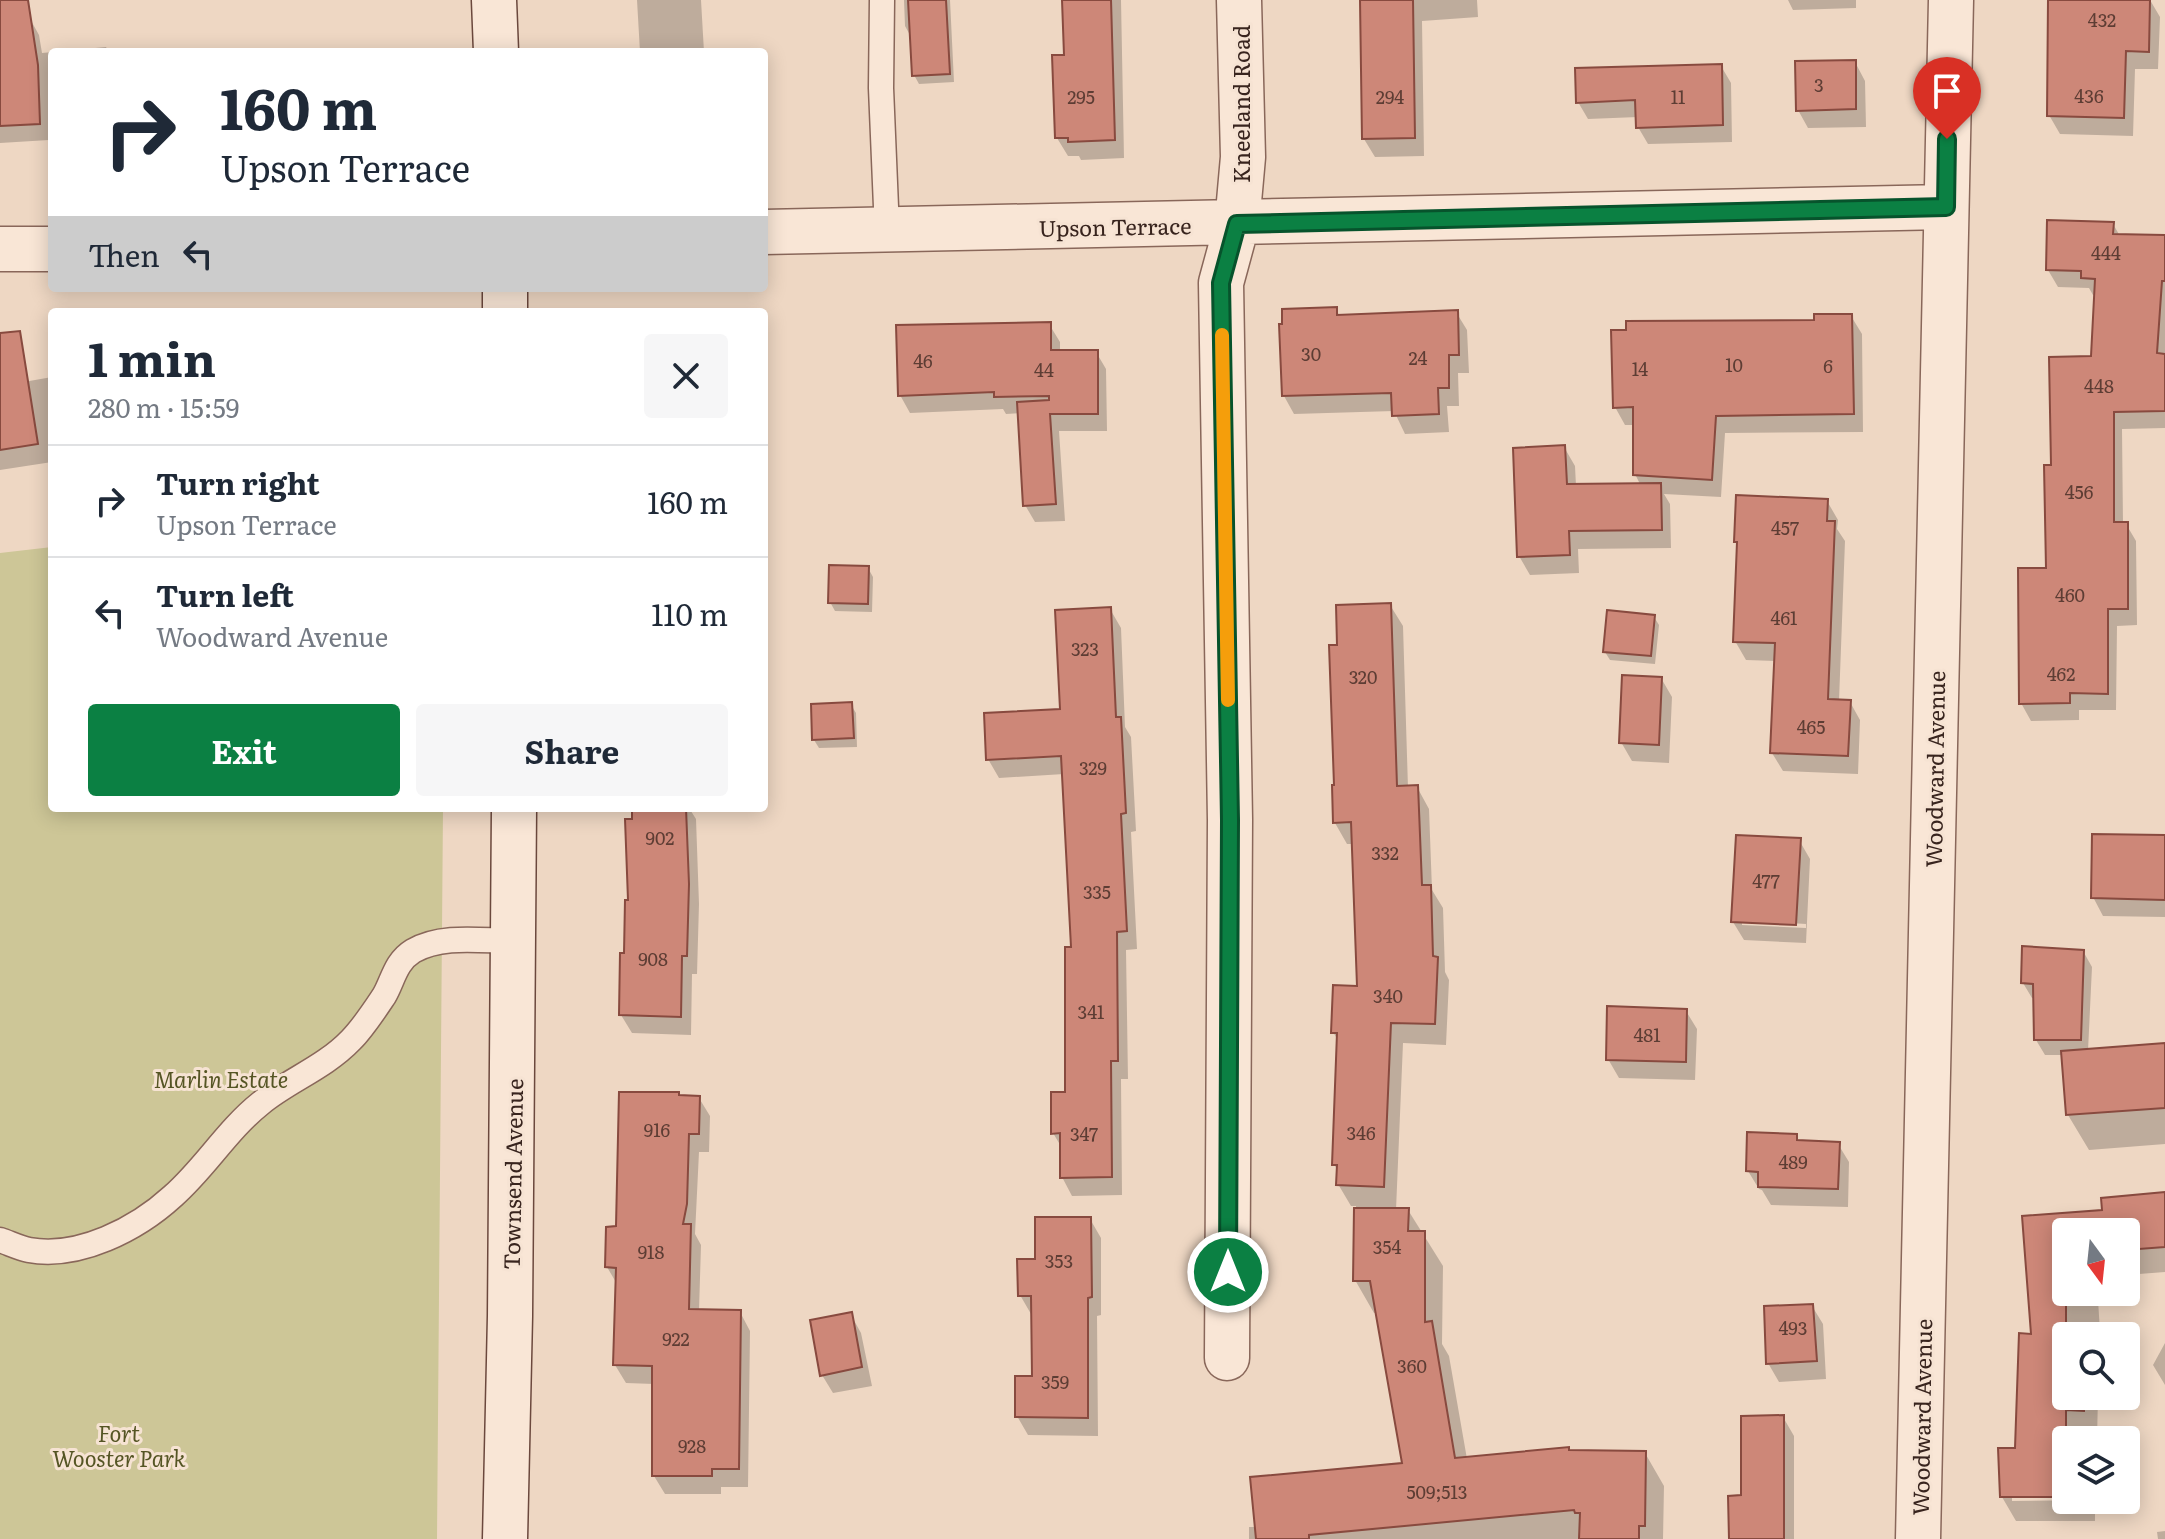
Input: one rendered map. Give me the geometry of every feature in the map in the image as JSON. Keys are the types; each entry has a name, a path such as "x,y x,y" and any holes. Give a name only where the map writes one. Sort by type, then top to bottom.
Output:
{"street":[{"path":"494,0 496,48"},
{"name":"Kneeland Road","path":"1227,1358 1230,820 1221,283 1237,224 1243,157 1239,0"},
{"name":"Woodward Avenue","path":"1918,1539 1951,0"},
{"name":"Upson Terrace","path":"768,232 1946,207"},
{"path":"0,249 48,249"},
{"name":"Townsend Avenue","path":"505,1539 514,812"}],"lane":[{"path":"882,0 881,88 887,231"},
{"path":"0,1240 29,1250 63,1250 96,1243 133,1225 173,1196 232,1129 263,1102 310,1074 351,1040 385,994 395,969 411,952 437,941 514,941"}],"green space":[{"name":"Marlin Estate","path":"48,547 48,812 443,812 437,1539 0,1539 0,553"}],"building":[{"path":"0,0 28,0 38,65 40,124 0,126"},
{"path":"908,0 946,0 950,74 912,76"},
{"path":"1062,0 1111,0 1115,140 1068,142 1068,138 1055,138 1052,55 1064,55"},
{"path":"1360,0 1413,0 1415,138 1362,139"},
{"path":"2048,0 2150,0 2149,52 2126,51 2124,118 2047,116"},
{"path":"1856,60 1856,109 1796,111 1795,61"},
{"path":"1722,64 1723,125 1636,128 1635,100 1576,103 1575,68"},
{"path":"2047,220 2114,222 2113,234 2165,235 2165,281 2162,281 2157,353 2165,354 2165,411 2114,412 2114,522 2128,522 2128,609 2108,609 2108,694 2070,693 2070,703 2019,704 2018,568 2046,568 2044,465 2051,465 2049,357 2091,356 2095,279 2081,278 2081,271 2046,270"},
{"path":"1337,307 1337,315 1458,310 1459,355 1449,355 1449,388 1438,388 1439,414 1392,416 1391,393 1282,396 1279,324 1282,324 1282,309"},
{"path":"1814,314 1852,314 1854,414 1716,416 1712,480 1633,475 1633,407 1613,408 1611,330 1626,330 1626,321 1814,320"},
{"path":"1051,322 1051,350 1098,350 1098,414 1050,414 1056,504 1023,506 1017,402 1049,400 1049,396 994,397 994,392 898,396 896,325"},
{"path":"20,331 38,444 0,450 0,333"},
{"path":"1565,445 1567,484 1661,483 1662,530 1569,531 1570,555 1517,557 1513,448"},
{"path":"1736,495 1828,499 1827,521 1835,521 1828,699 1851,700 1848,756 1770,753 1775,643 1733,642"},
{"path":"829,565 869,566 868,604 828,603"},
{"path":"1391,603 1397,786 1418,785 1422,885 1431,885 1433,956 1438,957 1435,1024 1391,1023 1384,1187 1336,1185 1337,1165 1332,1165 1337,1033 1331,1033 1333,985 1357,986 1351,822 1333,823 1329,645 1337,645 1336,605"},
{"path":"1111,607 1116,717 1121,717 1126,813 1121,814 1127,931 1117,932 1118,1061 1111,1061 1112,1177 1060,1178 1060,1133 1051,1134 1051,1092 1065,1092 1065,947 1071,947 1061,756 986,760 984,713 1060,709 1055,610"},
{"path":"1607,610 1655,615 1651,656 1603,652"},
{"path":"1622,675 1662,677 1659,745 1619,743"},
{"path":"852,702 854,738 812,740 811,704"},
{"path":"632,812 686,812 689,884 687,956 682,956 681,1017 619,1015 620,953 624,953 625,900 628,900 625,819 632,819"},
{"path":"2092,834 2165,835 2165,900 2091,898"},
{"path":"1736,835 1801,838 1796,925 1731,922"},
{"path":"2022,946 2084,950 2081,1040 2034,1040 2033,984 2021,983"},
{"path":"1607,1006 1687,1009 1686,1062 1606,1060"},
{"path":"2165,1043 2165,1108 2066,1115 2061,1051"},
{"path":"619,1092 679,1092 679,1095 700,1096 699,1134 689,1134 687,1204 683,1224 691,1224 689,1309 741,1310 739,1469 712,1469 712,1476 652,1476 652,1366 613,1365 616,1268 605,1267 606,1227 616,1226"},
{"path":"1747,1132 1797,1134 1797,1140 1840,1142 1838,1189 1758,1187 1758,1172 1746,1171"},
{"path":"2165,1192 2165,1247 2140,1249 2140,1218 2052,1218 2052,1306 2066,1306 2066,1322 2052,1322 2052,1410 2066,1410 2066,1426 2052,1426 2052,1497 2000,1497 1998,1448 2015,1448 2019,1333 2031,1334 2022,1216 2102,1210 2101,1198"},
{"path":"1354,1208 1409,1208 1408,1231 1425,1231 1425,1322 1432,1321 1455,1458 1569,1447 1569,1450 1646,1451 1645,1526 1639,1526 1639,1539 1579,1539 1580,1513 1574,1510 1309,1535 1309,1539 1256,1539 1250,1477 1402,1463 1370,1281 1353,1281"},
{"path":"1035,1217 1091,1217 1088,1418 1015,1417 1015,1376 1032,1376 1031,1296 1018,1296 1017,1259 1035,1259"},
{"path":"1813,1304 1817,1361 1766,1364 1764,1306"},
{"path":"852,1312 862,1367 820,1376 810,1320"},
{"path":"1784,1415 1784,1539 1729,1539 1728,1496 1741,1495 1741,1416"}],"slow traffic":[{"path":"1222,335 1228,700"}],"route":[{"path":"1228,1272 1230,820 1221,283 1237,224 1946,207 1947,139"}],"park label":[{"name":"Fort Wooster Park","path":"119,1444"}]}
